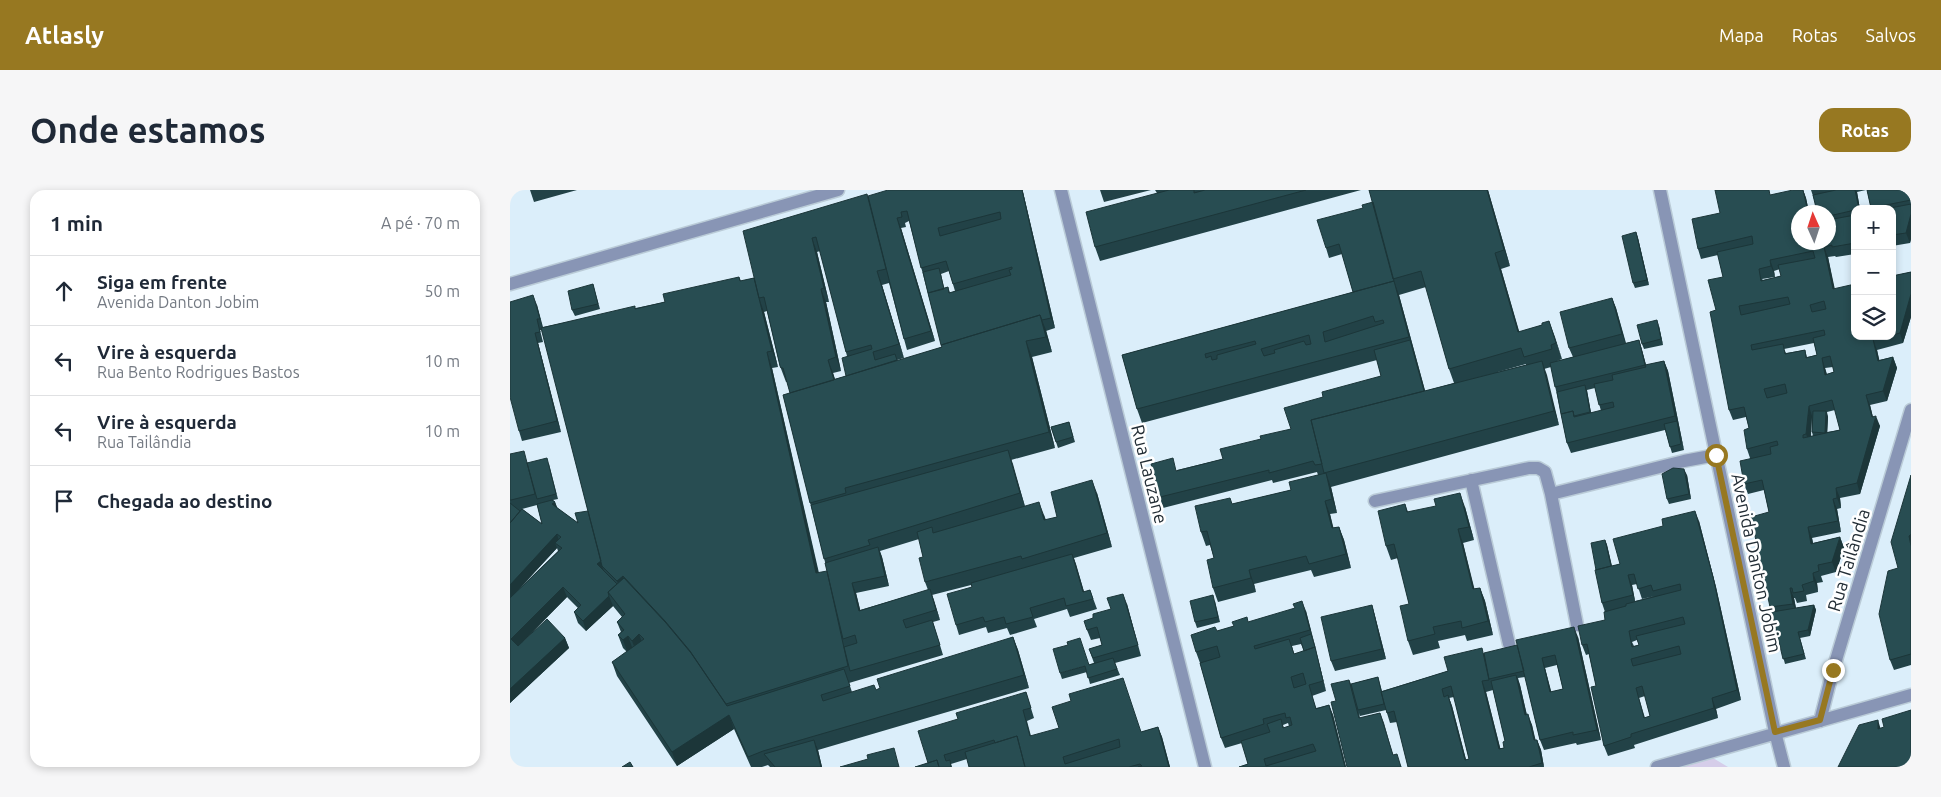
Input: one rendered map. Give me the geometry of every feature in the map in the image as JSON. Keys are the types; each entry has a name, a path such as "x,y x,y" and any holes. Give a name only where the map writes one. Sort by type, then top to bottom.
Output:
{"street":[{"path":"510,284 838,190"},
{"name":"Rua Lauzane","path":"1061,190 1205,767"},
{"name":"Avenida Danton Jobim","path":"1660,190 1784,767"},
{"name":"Rua Tailândia","path":"1820,720 1833,670 1911,410"},
{"path":"1551,494 1684,461 1716,455"},
{"path":"1375,501 1529,468 1538,468 1545,472 1577,626"},
{"path":"1471,480 1509,644"},
{"path":"1657,767 1911,695"}],"shaded area":[{"path":"1713,758 1728,767 1681,767"}],"building":[{"path":"888,190 1022,190 1051,318 1042,320 1040,315 941,345 928,293 948,287 949,293 1011,275 1009,270 1012,267 953,284 946,261 921,268 907,211 901,212 902,217 897,218 931,331 904,339 868,196","holes":["1000,212 1001,219 940,236 938,228"]},
{"path":"1169,190 1194,190 1194,193 1205,190 1306,190 1095,247 1086,212"},
{"path":"1369,190 1487,190 1504,250 1495,253 1518,332 1549,321 1556,343 1551,345 1552,349 1524,357 1521,348 1449,369 1421,271 1393,279"},
{"path":"1715,190 1769,190 1770,195 1803,190 1806,205 1791,205 1791,250 1825,250 1833,289 1851,285 1851,340 1873,340 1878,361 1893,357 1883,391 1866,395 1872,417 1876,416 1857,483 1836,488 1837,498 1833,499 1838,521 1808,527 1811,544 1840,537 1832,562 1818,565 1819,571 1813,573 1814,581 1802,585 1804,591 1793,593 1792,588 1790,588 1793,604 1770,607 1751,517 1769,512 1762,480 1744,484 1740,461 1771,454 1770,447 1778,445 1777,441 1747,449 1744,430 1749,428 1744,407 1729,410 1710,312 1716,310 1708,280 1723,277 1717,252 1753,244 1752,236 1698,249 1692,219 1720,213","holes":["1813,251 1815,258 1778,265 1781,276 1761,281 1759,269 1771,266 1770,260","1788,297 1790,304 1741,315 1739,306","1824,301 1826,309 1812,312 1810,305","1824,330 1825,335 1813,338 1817,355 1806,358 1805,350 1785,354 1783,344 1752,350 1751,345","1830,356 1834,372 1825,375 1822,358","1785,384 1787,393 1767,398 1764,389","1832,400 1840,430 1803,438 1803,435 1806,434 1809,406"]},
{"path":"1836,190 1855,190 1858,205 1851,205 1851,211 1836,214 1836,205 1815,205 1813,195"},
{"path":"1867,190 1911,190 1911,200 1886,205 1870,205"},
{"path":"867,194 886,269 877,271 899,344 873,352 875,360 895,354 897,360 846,376 842,358 872,349 871,345 846,352 816,237 812,238 824,288 821,289 836,357 828,360 834,380 790,393 783,368 780,366 764,297 759,298 743,231"},
{"path":"1373,202 1394,281 1353,292 1339,244 1326,248 1317,220 1363,208 1362,205"},
{"path":"1911,204 1911,214 1906,233 1896,234 1896,207"},
{"path":"1851,216 1851,244 1836,246 1836,219"},
{"path":"1636,232 1647,280 1633,283 1622,236"},
{"path":"939,268 944,289 928,293 923,272"},
{"path":"1911,272 1911,294 1900,333 1896,334 1896,295 1896,275"},
{"path":"739,277 740,281 754,278 772,351 767,352 816,573 827,571 848,666 726,704 690,651 665,621 623,576 617,581 602,566 541,328 635,306 635,309 665,302 663,294"},
{"path":"1394,281 1409,337 1137,409 1122,355","holes":["1373,316 1375,322 1383,320 1384,323 1325,342 1323,332","1309,335 1311,344 1306,345 1304,341 1274,350 1275,353 1264,356 1261,349","1255,341 1256,344 1217,355 1217,359 1212,360 1211,356 1206,358 1205,354"]},
{"path":"593,284 598,304 572,310 568,291"},
{"path":"533,295 540,319 537,319 540,332 535,333 557,421 519,431 510,397 510,302"},
{"path":"1612,298 1622,334 1569,348 1560,312"},
{"path":"1040,315 1046,337 1026,341 1049,432 845,488 846,493 810,503 783,395"},
{"path":"1657,320 1661,339 1642,344 1637,325"},
{"path":"1410,340 1424,391 1311,420 1322,464 1315,465 1313,461 1269,473 1269,470 1160,497 1151,464 1173,458 1176,471 1223,459 1220,449 1261,439 1260,436 1291,429 1284,408 1323,397 1322,392 1381,376 1374,350"},
{"path":"1639,340 1645,365 1555,387 1550,363"},
{"path":"1542,361 1554,411 1324,473 1311,420"},
{"path":"1664,361 1675,416 1567,443 1561,414 1573,411 1574,417 1614,407 1613,402 1599,405 1594,384 1613,380 1612,375"},
{"path":"1585,385 1590,412 1574,416 1573,411 1561,414 1557,392"},
{"path":"1813,411 1826,411 1825,433 1812,432"},
{"path":"1677,421 1681,444 1670,447 1664,424"},
{"path":"1069,422 1073,437 1056,442 1051,427"},
{"path":"1008,450 1020,493 868,540 870,545 824,559 811,505"},
{"path":"524,451 535,494 510,500 510,454"},
{"path":"547,458 556,494 537,499 527,463"},
{"path":"1673,468 1684,469 1689,494 1667,499 1662,474"},
{"path":"1326,473 1332,499 1325,501 1332,528 1339,527 1346,554 1309,564 1306,556 1249,570 1251,578 1213,588 1207,560 1214,558 1207,531 1201,532 1195,506 1230,498 1232,504 1291,490 1289,482"},
{"path":"1911,475 1911,534 1909,536 1911,546 1911,654 1890,660 1879,614 1888,571 1898,568 1891,542"},
{"path":"1092,480 1107,533 1022,559 1021,556 925,582 919,558 923,557 917,532 932,527 933,533 1039,502 1044,520 1057,517 1051,492"},
{"path":"1460,493 1469,527 1458,529 1473,589 1480,588 1488,621 1462,628 1461,621 1433,627 1435,634 1408,641 1400,606 1409,604 1394,544 1386,546 1378,511 1405,504 1407,512 1436,506 1434,499"},
{"path":"552,500 555,502 552,504 578,523 575,513 588,511 601,561 597,564 617,584 608,592 609,596 583,621 574,612 581,605 563,587 511,639 518,646 547,619 565,638 510,689 510,598 562,548 555,543 561,537 557,534 510,585 510,523 522,509 542,524 537,504"},
{"path":"510,503 520,511 510,523"},
{"path":"1695,511 1713,577 1737,690 1712,698 1714,708 1631,734 1631,737 1604,746 1591,687 1596,686 1587,644 1582,645 1578,626 1605,620 1604,612 1626,606 1626,604 1681,590 1680,584 1653,591 1651,585 1638,589 1634,574 1628,575 1633,595 1602,603 1595,570 1620,564 1613,539 1663,526 1662,519","holes":["1683,617 1685,624 1636,636 1639,645 1632,647 1629,631","1679,646 1681,654 1633,666 1631,659","1642,686 1650,716 1644,718 1636,688"]},
{"path":"1605,540 1611,566 1596,570 1591,543"},
{"path":"878,547 885,576 852,583 859,611 930,589 936,610 903,620 906,628 932,620 940,645 850,671 844,647 857,643 855,635 843,639 825,563"},
{"path":"1072,554 1083,592 1090,590 1093,599 1066,606 1064,598 1030,608 1033,617 1006,624 1004,617 985,622 983,617 956,625 947,594 972,587 971,583"},
{"path":"624,578 691,653 727,706 844,669 850,686 821,695 823,701 874,685 876,690 880,688 877,679 1013,637 1024,675 748,757 729,715 672,752 612,662 644,639 639,634 632,641 628,636 623,640 618,635 624,630 617,622 625,614 608,592"},
{"path":"1123,594 1138,645 1093,658 1089,649 1102,645 1097,627 1087,630 1084,621 1093,618 1093,614 1111,609 1107,598"},
{"path":"1213,595 1218,617 1195,622 1190,601"},
{"path":"1302,601 1310,630 1254,646 1255,649 1289,639 1294,654 1315,647 1323,681 1309,685 1316,709 1329,705 1345,767 1239,767 1248,764 1241,741 1270,732 1267,724 1281,719 1283,728 1292,725 1290,717 1286,718 1285,713 1263,719 1264,724 1221,738 1200,663 1220,657 1217,646 1196,652 1191,635 1215,627 1217,631 1234,626 1232,622 1247,617 1248,622 1295,608 1293,604","holes":["1303,673 1306,684 1294,688 1291,677","1313,744 1316,751 1266,766 1264,759"]},
{"path":"1372,605 1382,649 1331,661 1321,617"},
{"path":"1814,605 1808,630 1798,632 1804,654 1783,659 1772,612"},
{"path":"1574,627 1597,730 1573,735 1573,732 1540,740 1516,640","holes":["1555,655 1563,689 1550,692 1542,658"]},
{"path":"1311,634 1315,647 1304,651 1300,638"},
{"path":"1080,638 1089,665 1113,658 1117,669 1088,678 1085,666 1060,673 1053,649 1068,645 1067,642"},
{"path":"1517,645 1524,671 1489,679 1484,653"},
{"path":"1482,648 1489,680 1482,681 1499,749 1504,748 1503,742 1505,741 1491,681 1516,675 1525,715 1528,714 1534,740 1537,740 1542,763 1529,767 1408,767 1394,711 1387,713 1381,692 1448,671 1444,657","holes":["1451,686 1469,759 1465,760 1448,695 1444,697 1442,689"]},
{"path":"1378,677 1384,704 1358,710 1351,684"},
{"path":"1123,678 1141,732 1158,727 1169,767 1138,767 1142,766 1140,764 1129,767 1025,767 1017,736 995,743 994,740 944,755 946,761 950,760 951,767 939,767 937,760 928,763 918,731 958,719 956,713 1026,692 1031,708 1023,710 1030,736 1059,728 1052,707 1071,701 1069,694","holes":["1119,739 1120,747 1065,764 1063,757"]},
{"path":"1349,680 1359,718 1380,713 1393,755 1397,754 1401,767 1347,767 1331,702 1336,701 1331,684"},
{"path":"1911,710 1911,767 1838,767 1859,725 1878,720 1878,729 1884,727 1882,719"},
{"path":"1017,736 1025,767 969,767 965,752"},
{"path":"814,740 821,767 775,767 764,754"},
{"path":"894,748 899,767 840,767 868,759 867,755"},
{"path":"937,760 939,767 915,767"},
{"path":"630,762 633,767 622,767"}],"route":[{"path":"1716,455 1775,732 1820,720 1833,670"}]}
